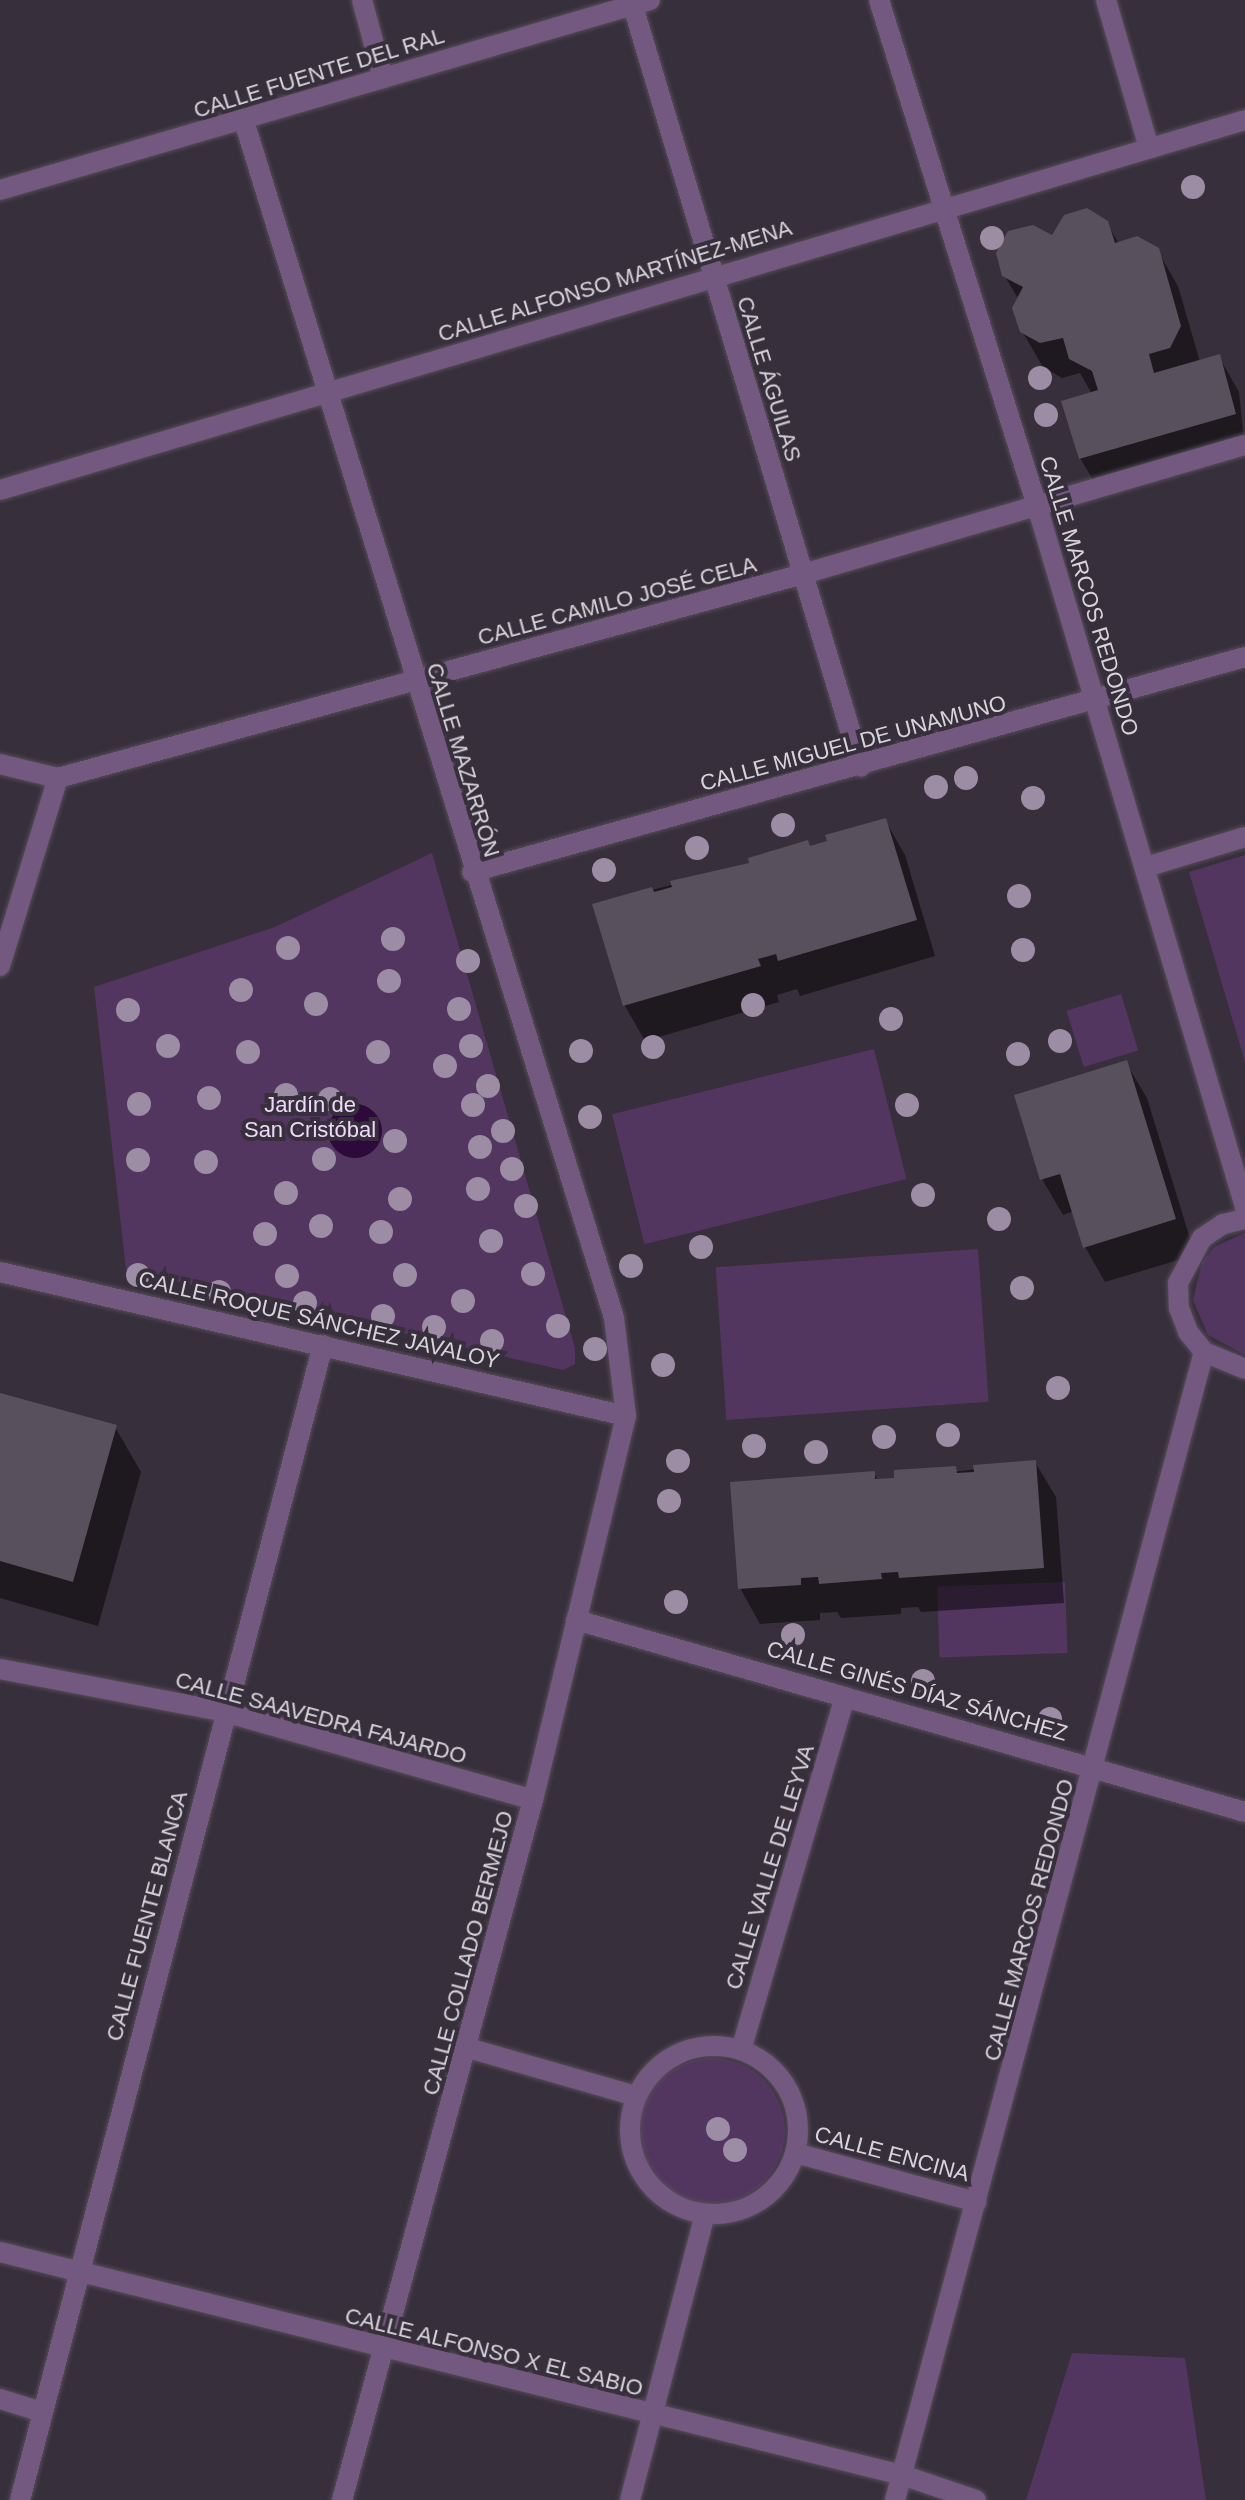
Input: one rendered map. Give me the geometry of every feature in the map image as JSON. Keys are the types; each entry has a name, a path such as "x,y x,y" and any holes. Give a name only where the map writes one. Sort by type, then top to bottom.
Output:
{"street":[{"path":"362,0 383,78"},
{"name":"CALLE MARCOS REDONDO","path":"879,0 941,209 1037,506 1245,1207"},
{"path":"1106,0 1149,148"},
{"name":"CALLE FUENTE DEL RAL","path":"0,190 642,3"},
{"name":"CALLE ÁGUILAS","path":"642,3 713,278 861,767"},
{"name":"CALLE ALFONSO MARTÍNEZ-MENA","path":"0,490 1245,120"},
{"name":"CALLE MAZARRÓN","path":"244,121 472,872 614,1318 626,1416"},
{"name":"CALLE CAMILO JOSÉ CELA","path":"0,764 58,778 803,574 1245,445"},
{"name":"CALLE MIGUEL DE UNAMUNO","path":"472,872 1096,702 1245,657"},
{"path":"0,966 58,778"},
{"path":"1146,867 1245,837"},
{"path":"1245,1219 1223,1224 1202,1238 1178,1283 1183,1320 1204,1352 1245,1369"},
{"name":"CALLE ROQUE SÁNCHEZ JAVALOY","path":"0,1272 626,1416"},
{"name":"CALLE FUENTE BLANCA","path":"20,2500 323,1345"},
{"name":"CALLE MARCOS REDONDO","path":"895,2500 1096,1766 1204,1352"},
{"name":"CALLE COLLADO BERMEJO","path":"342,2500 468,2048 533,1800 626,1416"},
{"name":"CALLE GINÉS DÍAZ SÁNCHEZ","path":"576,1620 1096,1766 1245,1812"},
{"name":"CALLE SAAVEDRA FAJARDO","path":"0,1669 225,1712 533,1800"},
{"name":"CALLE VALLE DE LEYVA","path":"741,2050 845,1697"},
{"path":"714,2045 741,2050 772,2071 793,2102 795,2153 771,2193 729,2214 705,2215 676,2207 653,2189 636,2165 629,2137 635,2096 662,2063 686,2050 714,2045"},
{"path":"468,2048 635,2096"},
{"name":"CALLE ENCINA","path":"795,2153 976,2202"},
{"path":"630,2500 705,2215"},
{"name":"CALLE ALFONSO X EL SABIO","path":"0,2252 384,2350 902,2475 976,2500"},
{"path":"0,2399 42,2412"}],"green space":[{"name":"Jardín de San Cristóbal","path":"432,853 575,1348 575,1364 563,1370 126,1270 94,987 275,927"},
{"path":"1245,855 1245,1062 1189,872"},
{"path":"1121,994 1138,1050 1084,1067 1066,1011"},
{"path":"874,1049 906,1179 644,1244 612,1114"},
{"path":"1245,1233 1245,1355 1208,1335 1193,1300 1202,1262 1214,1247"},
{"path":"978,1249 989,1402 726,1420 716,1267"},
{"path":"1065,1582 1067,1653 940,1657 937,1586"},
{"path":"712,2058 740,2064 763,2080 779,2103 785,2131 779,2159 763,2182 740,2198 712,2204 684,2198 661,2182 645,2159 639,2131 645,2103 661,2080 684,2064"},
{"path":"1072,2353 1185,2358 1206,2500 1026,2500"}],"shaded area":[{"path":"355,1104 374,1112 382,1131 374,1150 355,1158 336,1150 328,1131 336,1112"}],"building":[{"path":"1087,208 1108,221 1115,243 1137,236 1159,248 1181,326 1170,348 1149,354 1154,373 1220,354 1236,414 1079,459 1061,401 1098,390 1092,371 1069,359 1063,338 1040,343 1020,332 1012,308 1023,287 1002,276 996,253 1008,231 1033,225 1052,235 1064,215"},
{"path":"886,818 917,920 778,961 776,954 758,959 761,966 623,1006 592,904 652,887 654,892 672,887 670,881 749,863 748,858 808,840 810,846 827,841 825,835"},
{"path":"1127,1060 1176,1219 1083,1248 1060,1174 1040,1180 1014,1095"},
{"path":"0,1393 117,1425 73,1582 0,1561"},
{"path":"1036,1460 1044,1568 899,1578 898,1572 881,1573 882,1579 819,1584 818,1577 801,1578 801,1585 738,1589 730,1482 875,1471 875,1479 894,1478 894,1470 956,1466 957,1473 974,1472 973,1465"}]}
